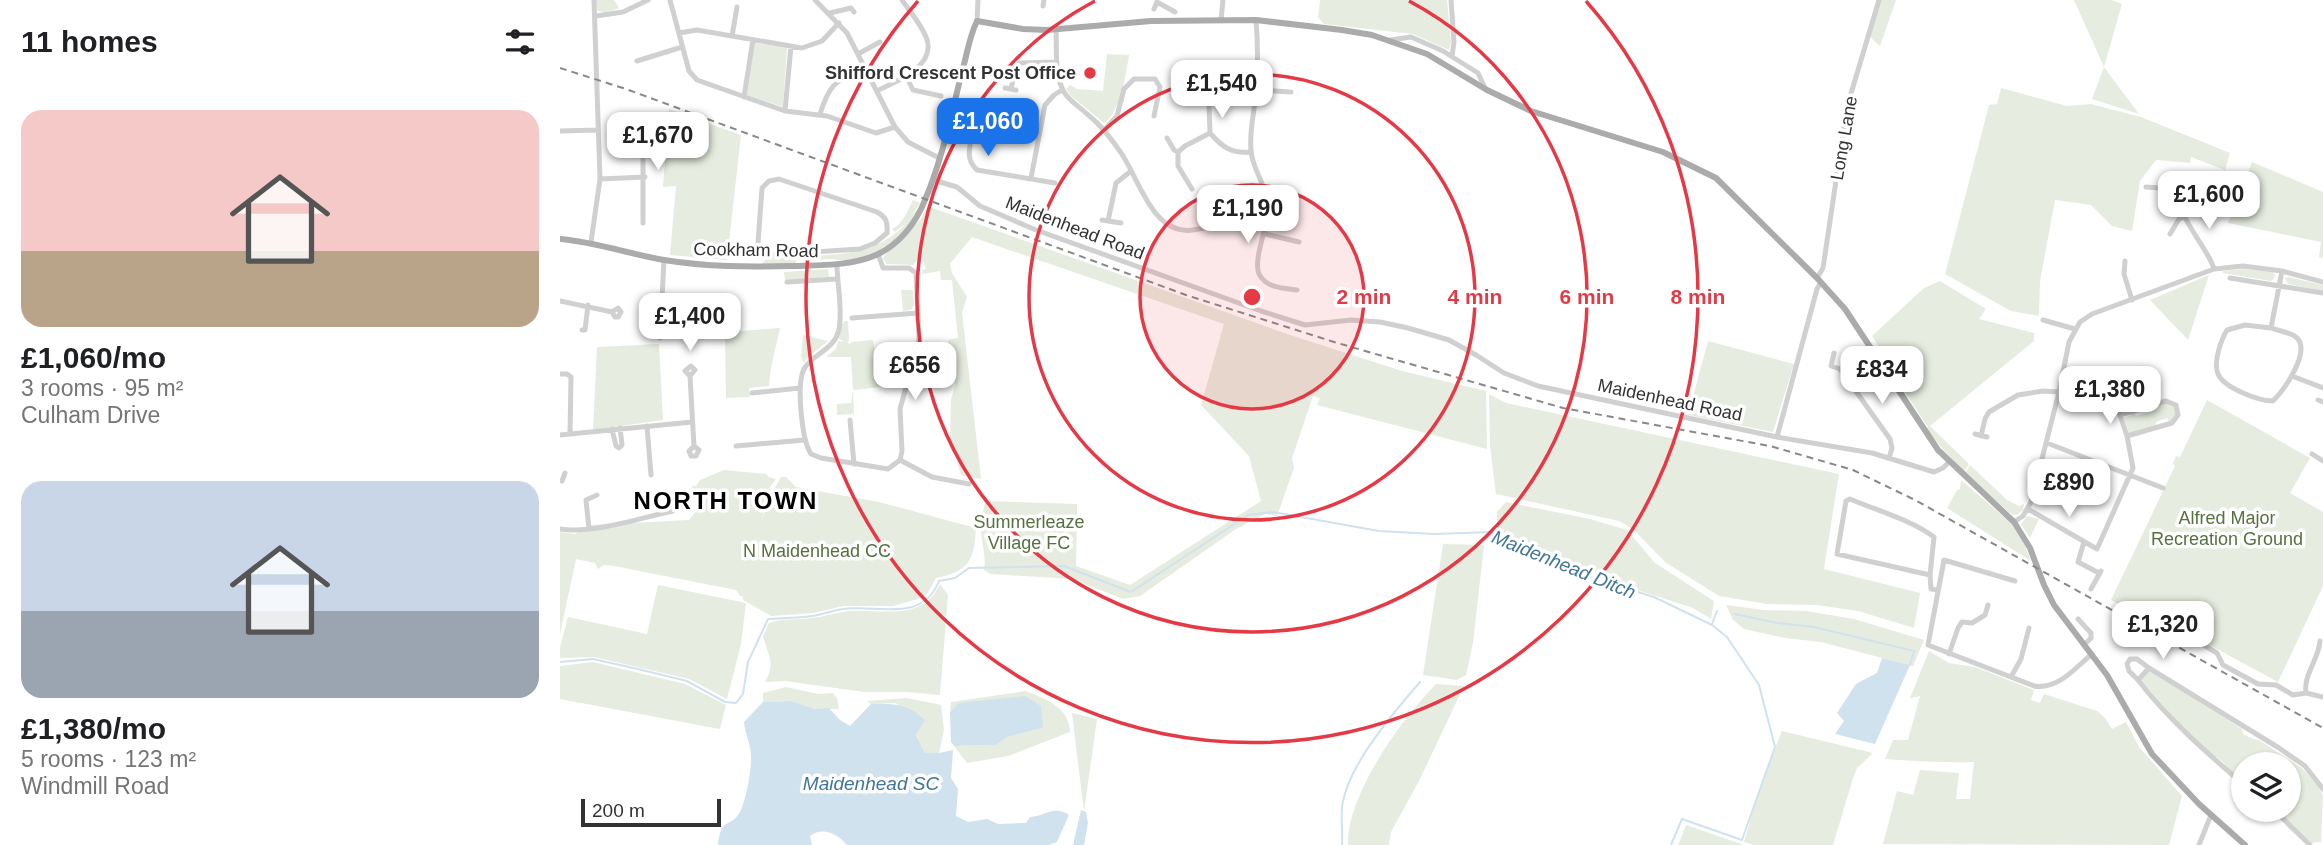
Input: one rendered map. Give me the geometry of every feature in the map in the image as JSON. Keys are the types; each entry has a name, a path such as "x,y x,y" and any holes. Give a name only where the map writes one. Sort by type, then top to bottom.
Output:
{"main road":[{"path":"977,21 1023,29 1056,29 1151,21 1256,20 1342,30 1390,40 1426,54 1487,90 1531,111 1664,152 1716,178 1845,309 1923,429 1950,462 2014,522 2030,548 2054,606 2092,654 2152,754 2174,780 2245,845"},
{"name":"Cookham Road","path":"560,239 592,242 664,260 722,267 837,264 878,254 908,230 920,212 933,180 969,42 977,21"}],"street":[{"path":"592,242 600,179 594,0"},
{"path":"596,16 623,12 648,0"},
{"path":"670,0 689,71 696,80 785,111 820,114 876,133 895,127"},
{"path":"815,0 839,23 895,127 908,142 939,158"},
{"path":"877,91 906,76 922,62 927,52 928,42 902,0"},
{"path":"977,21 978,0"},
{"path":"1221,20 1223,0"},
{"path":"1451,0 1454,42 1452,56"},
{"name":"Long Lane","path":"1777,437 1823,268 1847,107 1879,0"},
{"path":"1154,9 1156,1 1175,12"},
{"path":"732,36 737,6"},
{"path":"830,13 851,8 854,12"},
{"path":"1256,20 1258,39 1251,152 1265,186 1268,208 1265,234 1257,262 1258,272 1264,282 1274,287 1297,290"},
{"path":"678,33 697,30 802,48 822,41 839,23"},
{"path":"1056,29 1057,62 1062,90 1104,130 1124,156 1153,209 1166,225 1184,231 1212,227 1224,218 1236,203"},
{"path":"1390,40 1410,37 1452,56 1478,73 1487,90"},
{"path":"744,97 753,40"},
{"path":"858,54 880,42"},
{"path":"785,111 791,46"},
{"path":"637,61 682,47"},
{"path":"1011,89 1016,67 1020,63 1057,62"},
{"path":"820,114 824,100 835,83 864,66"},
{"path":"906,76 914,90 941,96"},
{"path":"1104,130 1117,116 1124,89 1130,80 1157,77 1160,107 1154,116"},
{"path":"1211,83 1210,133 1229,150 1251,152"},
{"path":"1031,178 1045,105 1062,90"},
{"path":"1256,90 1291,92"},
{"path":"961,120 976,127 969,149 971,165 977,170 1055,183"},
{"path":"643,121 643,223"},
{"path":"560,131 598,130"},
{"path":"1192,189 1178,166 1178,152 1210,133"},
{"path":"1167,138 1178,152"},
{"path":"1121,223 1105,220 1116,183 1131,171"},
{"path":"600,179 645,177"},
{"path":"1188,182 1195,178"},
{"path":"779,179 868,208 884,216 888,223 887,233 875,243 860,249 806,254 768,255 758,248 762,188 769,181 779,179"},
{"name":"Maidenhead Road","path":"933,180 957,187 980,206 1036,230 1213,295 1305,325 1351,320 1380,322 1449,340 1504,373 1538,386 1777,437 1855,450 1934,471 1950,462"},
{"path":"2146,187 2180,192"},
{"path":"2200,189 2182,188 2178,200 2184,217 2211,257 2214,269"},
{"path":"2170,234 2179,219 2184,217"},
{"path":"1224,218 1243,227"},
{"path":"1265,234 1300,242"},
{"path":"806,254 807,266"},
{"path":"837,264 839,330 832,346 816,357 803,371 800,388 804,440 811,454 821,458 888,469 900,460 902,451 900,409 919,339 918,313 916,273 909,268 883,268 878,254"},
{"path":"660,338 664,260"},
{"path":"2125,261 2124,274 2132,300"},
{"path":"2014,522 2028,509 2047,443 2069,342 2075,329 2092,314 2214,269 2243,266 2282,271 2323,282"},
{"path":"2271,328 2282,271"},
{"path":"2230,278 2323,293"},
{"path":"787,282 837,279"},
{"path":"560,301 612,312"},
{"path":"585,330 588,305"},
{"path":"852,318 918,313"},
{"path":"2043,320 2075,329"},
{"path":"2245,325 2271,328 2292,335 2299,340 2301,348 2292,376 2273,401 2254,399 2223,380 2217,368 2221,340 2227,330 2245,325"},
{"path":"660,330 693,333"},
{"path":"1834,353 1830,370 1840,369 1890,439 1892,448 1889,458"},
{"path":"560,374 571,377 570,434"},
{"path":"690,376 694,446"},
{"path":"2292,376 2323,388"},
{"path":"2028,509 2097,549 2131,475 2133,461 2108,379"},
{"path":"752,393 800,388"},
{"path":"1981,436 1989,412 2018,395 2043,391 2059,392"},
{"path":"2120,415 2166,401 2176,405 2178,409 2178,415 2172,423 2127,436"},
{"path":"560,435 692,422"},
{"path":"849,425 854,464"},
{"path":"647,426 651,475"},
{"path":"612,429 616,446 619,448 622,445 620,428"},
{"path":"736,446 804,440"},
{"path":"2047,443 2164,488"},
{"path":"2312,454 2323,461"},
{"path":"900,460 932,477 969,484"},
{"path":"589,529 586,500 597,495"},
{"path":"1930,575 1837,554 1846,501 1850,499 1892,514 1934,537 1931,589 1938,590"},
{"path":"560,529 589,529 673,511"},
{"path":"2084,542 2078,562 2100,572 2091,589"},
{"path":"2015,581 1944,560 1927,645 2034,687 2053,686 2092,654"},
{"path":"1950,654 1962,622 1972,623 1984,615 1988,605"},
{"path":"2081,621 2091,633 2091,638 2085,644"},
{"path":"2011,677 2030,637 2029,628"},
{"path":"2192,640 2217,653 2223,665 2258,684 2276,685 2293,695 2323,697"},
{"path":"2306,694 2306,682 2320,640"},
{"path":"2231,774 2159,707 2129,671 2127,664 2130,659 2137,659 2279,748 2305,766 2323,789"},
{"path":"2138,680 2149,668"},
{"path":"2199,845 2211,815"},
{"path":"2286,822 2310,845"}],"green space":[{"path":"596,0 614,0 619,8 608,12 597,10"},
{"path":"1320,0 1447,0 1451,42 1449,50 1413,34 1324,24 1318,17"},
{"path":"1881,0 1896,0 1880,46 1870,37"},
{"path":"2074,0 2112,0 2122,4 2104,67"},
{"path":"755,43 787,48 783,107 747,95"},
{"path":"1107,54 1129,55 1118,102 1110,118 1104,123 1066,89 1070,85 1077,89 1103,91"},
{"path":"2104,67 2139,114 2092,99"},
{"path":"2001,88 2067,106 2091,104 2141,117 2230,153 2225,170 2191,157 2190,163 2156,160 2140,181 2132,231 2112,226 2091,205 2055,200 2040,281 2039,316 2011,311 1945,274 1989,105 1997,104"},
{"path":"669,109 741,135 727,260 670,255 676,186 663,187"},
{"path":"2252,162 2323,192 2323,258 2319,257 2321,242 2228,223"},
{"path":"913,200 920,203 912,215 919,208 914,218 899,236 879,250 857,259 809,260 809,256 850,253 886,240 907,222 895,232 892,229 902,220"},
{"name":"Summerleaze Village FC","path":"927,206 1290,335 1402,371 1486,391 1487,449 1317,405 1320,398 1313,396 1292,458 1294,468 1277,516 1265,514 1236,529 1140,596 1123,599 1072,579 990,574 984,570 981,530 985,501 1077,504 1076,566 1130,585 1261,501 1249,456 1201,405 1224,324 972,237 950,264 952,273 967,297 962,312 981,479 961,475 950,438 951,400 955,385 948,340 958,338 952,280 941,280 940,271 922,274 922,270 926,269 921,256 913,265 887,264 883,259 921,219"},
{"path":"797,256 796,263 760,265 769,257"},
{"path":"828,269 829,277 785,280 784,272"},
{"path":"2244,269 2272,272 2275,274 2274,279 2271,281 2223,273"},
{"path":"2209,275 2188,340 2150,300"},
{"path":"2285,278 2323,285 2323,291 2288,284"},
{"path":"1940,281 1986,309 1979,319 2034,333 2034,341 1930,426 1969,464 1964,472 1927,429 1872,336 1924,288"},
{"path":"901,290 913,290 914,305 911,310 903,311"},
{"path":"845,321 848,321 847,341 850,345 851,342 873,340 881,387 853,390 851,357 826,357 836,349 838,341 845,342 839,339"},
{"path":"780,328 769,386 749,388 750,397 726,398 725,332"},
{"path":"803,335 828,341 804,363 801,357"},
{"path":"1708,341 1794,364 1773,432 1688,415"},
{"path":"659,344 663,420 593,430 597,347"},
{"path":"853,390 854,416 852,412 837,415 837,404 851,403"},
{"path":"1489,394 1506,403 1839,474 1824,569 1920,593 1914,628 1858,611 1817,605 1767,604 1719,596 1665,562 1633,529 1619,521 1496,494 1490,446"},
{"name":"Alfred Major Recreation Ground","path":"2207,400 2310,458 2290,493 2323,512 2323,586 2278,682 2180,629 2169,631 2111,600 2175,466 2173,464 2176,456 2180,457"},
{"path":"2167,403 2174,405 2177,414 2172,421 2169,422 2167,418 2156,422 2156,425 2129,433 2124,418 2135,413 2136,416 2153,411 2152,407"},
{"path":"1970,465 2007,500 2019,506 2024,504 2023,510 2017,515 2011,514 1965,473"},
{"name":"N Maidenhead CC","path":"724,470 767,474 768,477 776,479 770,487 761,522 769,498 781,477 786,477 796,487 879,502 976,528 974,548 963,568 936,578 927,594 918,599 893,606 843,606 814,613 771,616 743,600 743,596 736,590 614,566 604,565 598,569 595,563 576,559 560,634 560,532 575,534 591,525 689,520 698,509 692,486"},
{"path":"1961,480 2011,523 2031,561 1947,508 1960,489"},
{"path":"1506,502 1590,519 1627,530 1655,563 1714,601 1711,619 1693,608 1607,580 1497,532 1497,512"},
{"path":"2027,516 2039,519 2030,538 2021,524"},
{"path":"1443,544 1484,545 1473,643 1466,675 1457,680 1423,675"},
{"path":"940,584 948,595 940,695 864,692 785,681 765,682 771,665 763,636 769,623 849,611 888,612 913,609 933,596"},
{"path":"658,585 746,603 741,644 727,699 689,679 594,657 560,658 560,647 568,617 647,634"},
{"path":"1726,605 1764,610 1806,611 1854,619 1924,640 1913,666 1821,642 1744,629 1733,620"},
{"path":"1929,651 1949,663 1975,667 2034,690 2031,700 2040,703 2044,694 2097,711 2112,729 2126,722 2139,747 2182,796 2169,845 1883,844 1897,791 1913,795 1920,770 1959,773 1956,799 1970,799 1974,762 1885,759 1893,740 1908,740 1920,696 1910,698"},
{"path":"593,662 685,684 726,705 720,729 560,699 560,666"},
{"path":"2149,671 2242,729 2243,734 2277,752 2231,752 2231,774 2217,757 2213,757 2195,743 2141,680"},
{"path":"1436,684 1464,686 1420,779 1391,832 1389,845 1348,845 1356,803 1378,759 1407,717"},
{"path":"786,687 818,694 833,693 839,709 815,709 791,701 763,702 763,693"},
{"path":"1026,691 1061,710 1069,723 1070,732 1008,756 967,763 954,746 996,745 1007,737 1043,728 950,712 951,702"},
{"path":"907,698 941,705 944,730 939,753 925,753 916,735 925,720 895,703 871,704 867,701"},
{"path":"1072,713 1097,719 1084,812"},
{"path":"1782,731 1873,753 1857,768 1833,845 1754,845 1744,842 1761,784"},
{"path":"2301,767 2319,786 2323,796 2321,842 2311,843 2289,822 2301,822"},
{"path":"1686,825 1744,845 1678,845"}],"water":[{"path":"1882,658 1910,665 1875,744 1835,734 1844,721 1837,713 1856,684 1877,673"},
{"path":"1025,696 1041,706 1043,728 1007,737 996,745 954,746 951,742 950,712 959,703"},
{"name":"Maidenhead SC","path":"791,701 815,709 829,708 850,726 871,704 894,704 913,711 925,720 916,735 925,753 953,750 951,778 958,789 956,816 968,822 987,819 998,824 1026,823 1030,817 1054,811 1064,812 1069,815 1057,842 1049,845 847,845 835,835 820,832 810,836 812,845 718,845 724,826 738,816 747,791 751,755 744,722 763,702"},
{"path":"1081,810 1086,812 1088,823 1084,845 1073,845"}],"waterway":[{"name":"Maidenhead Ditch","path":"560,662 593,659 638,669 687,681 725,702 736,703 743,694 748,662 768,619 812,616 843,609 910,607 922,603 939,581 955,578 969,568 1064,566 1131,592 1248,515 1273,512 1379,531 1434,534 1492,532 1589,577 1654,597 1712,625 1727,637 1759,685 1775,747 1742,840 1682,819 1671,845"},
{"name":"Maidenhead Ditch","path":"1712,624 1717,611"},
{"path":"1735,614 1814,627 1914,651 1910,665"},
{"path":"1342,845 1343,801 1355,770 1375,738 1420,682"}],"railway":[{"path":"560,68 626,89 1186,295 1334,342 1563,408 1770,446 1853,470 1915,500 2323,728"}],"place":[{"name":"Shifford Crescent Post Office","path":"1090,73"}],"district":[{"name":"NORTH TOWN","path":"726,501"}]}
